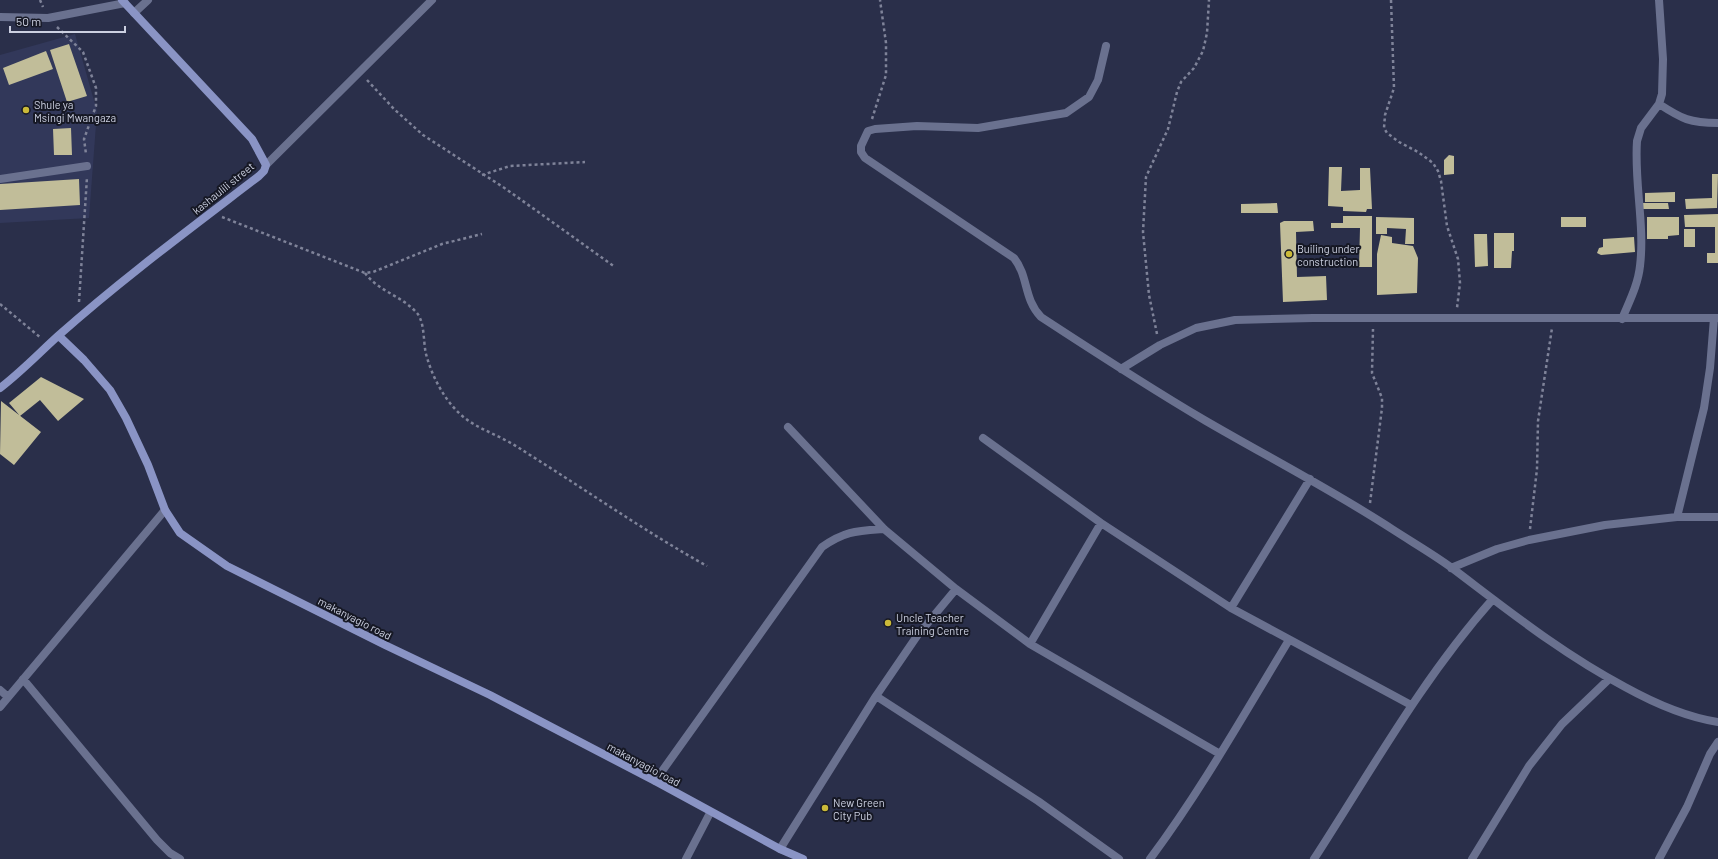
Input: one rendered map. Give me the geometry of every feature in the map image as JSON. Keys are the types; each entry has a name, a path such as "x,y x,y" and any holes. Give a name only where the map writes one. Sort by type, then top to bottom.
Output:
{"street":[{"path":"134,13 148,0"},
{"path":"266,165 432,0"},
{"path":"1622,319 1634,292 1640,267 1641,247 1637,141 1643,125 1659,104 1663,81 1659,0"},
{"path":"0,17 48,18 123,2"},
{"name":"kashaulili street","path":"59,336 150,260 259,176 264,171 266,165 262,154 252,139 123,2"},
{"path":"1106,46 1098,80 1089,97 1066,113 978,128 917,126 875,129 868,131 860,146 861,152 865,158 1014,258 1020,266 1023,274 1029,300 1033,308 1041,317 1121,369 1207,421 1369,514 1451,568 1553,644 1609,679 1687,715 1718,722"},
{"path":"1659,104 1681,119 1691,122 1718,123"},
{"path":"0,179 87,166"},
{"path":"1121,369 1160,346 1196,328 1235,320 1374,318 1716,318 1704,408 1676,517"},
{"path":"0,388 22,372 59,336"},
{"name":"makanyagio road","path":"59,336 84,360 110,390 126,418 142,452 165,510 180,533 227,566 385,645 490,695 655,781 710,813 780,849 803,859"},
{"path":"788,427 884,529 956,589 1030,644 1220,754"},
{"path":"983,438 1101,523 1231,608 1411,705"},
{"path":"1231,608 1310,479"},
{"path":"0,706 165,510"},
{"path":"1451,568 1497,549 1528,540 1605,525 1676,517 1718,517"},
{"path":"1030,644 1101,523"},
{"path":"655,781 822,547 838,537 856,531 884,529"},
{"path":"780,849 876,696 917,636 956,589"},
{"path":"1314,859 1411,705 1448,652 1492,600"},
{"path":"1150,859 1173,828 1220,754 1288,640"},
{"path":"23,679 117,790 157,840 170,853 180,859"},
{"path":"1472,859 1529,766 1562,724 1609,679"},
{"path":"0,690 8,697"},
{"path":"876,696 1038,801 1119,859"},
{"path":"1659,859 1687,807 1710,754 1718,742"},
{"path":"686,859 710,813"}],"path":[{"path":"868,131 886,75 886,43 880,0"},
{"path":"1160,346 1149,295 1143,232 1146,177 1168,129 1181,82 1194,68 1203,51 1207,33 1209,0"},
{"path":"1391,0 1394,88 1384,128 1387,133 1399,142 1418,152 1433,163 1438,171 1441,181 1447,226 1458,259 1460,283 1455,318"},
{"path":"360,72 394,109 423,135 482,174 615,268"},
{"path":"482,174 510,166 585,162"},
{"path":"211,212 365,272 373,272 442,244 482,234"},
{"path":"365,272 370,280 406,303 418,314 426,353 434,375 442,391 460,414 480,428 507,441 658,539 707,566"},
{"path":"0,304 50,344"},
{"path":"1369,514 1382,408 1382,398 1372,373 1374,318"},
{"path":"1528,540 1537,469 1538,421 1554,319"}],"shaded area":[{"path":"75,34 97,111 89,218 0,223 0,55"}],"building":[{"path":"69,44 87,96 67,102 50,50"},
{"path":"46,51 53,69 9,85 3,68"},
{"path":"71,128 72,155 54,155 53,129"},
{"path":"1449,155 1454,156 1454,174 1444,175 1444,160"},
{"path":"1329,167 1342,167 1341,191 1360,190 1360,168 1370,168 1372,209 1367,209 1366,212 1343,211 1343,207 1328,206"},
{"path":"1712,174 1718,174 1717,208 1686,209 1685,199 1712,198"},
{"path":"79,179 80,205 0,210 0,184"},
{"path":"1675,192 1675,202 1645,202 1645,193"},
{"path":"1277,203 1278,213 1241,213 1241,204"},
{"path":"1643,203 1668,203 1669,209 1643,209"},
{"path":"1718,214 1718,263 1707,263 1707,253 1715,253 1715,227 1685,227 1684,215"},
{"path":"1343,216 1372,216 1372,267 1359,267 1360,228 1331,228 1331,223 1343,223"},
{"path":"1376,217 1414,218 1414,244 1405,244 1406,229 1387,228 1387,234 1376,234"},
{"path":"1561,217 1586,217 1586,227 1561,227"},
{"path":"1647,217 1679,217 1679,235 1668,236 1668,239 1647,239"},
{"name":"Builing under construction","path":"1284,221 1313,221 1314,231 1296,232 1297,277 1326,276 1327,300 1283,302 1280,223"},
{"path":"1684,229 1695,229 1695,247 1684,247"},
{"path":"1494,233 1514,233 1514,251 1512,251 1511,268 1494,268"},
{"path":"1474,234 1487,234 1488,266 1475,267"},
{"path":"1381,235 1392,237 1392,243 1413,246 1418,258 1417,293 1377,295 1377,254"},
{"path":"1634,237 1635,252 1601,255 1597,253 1599,248 1603,247 1603,239"},
{"path":"41,377 84,399 58,421 40,400 20,416 9,403"},
{"path":"1,401 41,432 14,465 0,454"}],"place":[{"name":"Shule ya Msingi Mwangaza","path":"26,110"},
{"name":"Builing under construction","path":"1289,254"},
{"name":"Uncle Teacher Training Centre","path":"888,623"},
{"name":"New Green City Pub","path":"825,808"}]}
